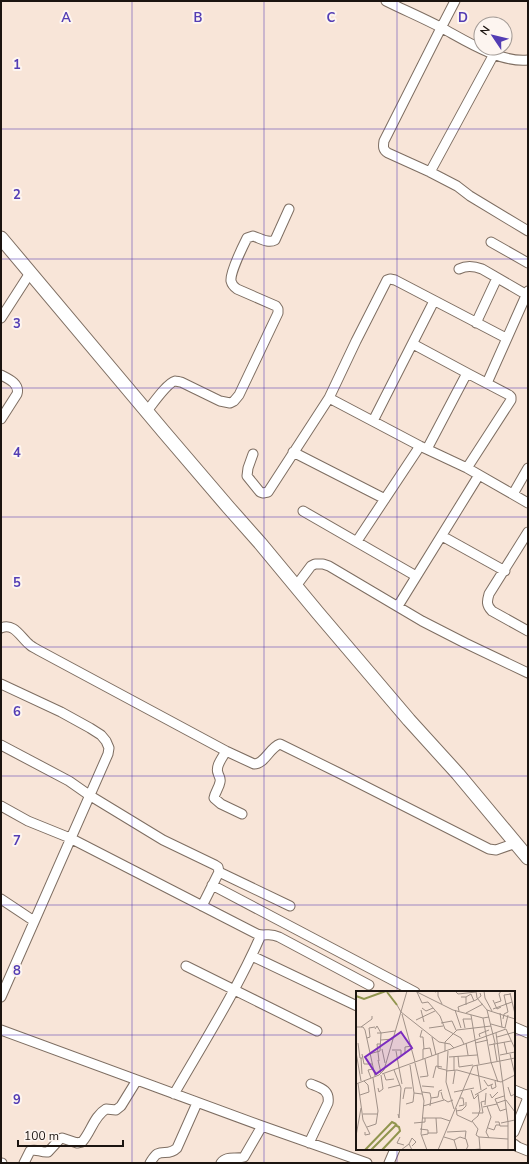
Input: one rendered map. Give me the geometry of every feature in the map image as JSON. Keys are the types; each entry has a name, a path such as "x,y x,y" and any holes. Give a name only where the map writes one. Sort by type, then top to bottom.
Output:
{"highway":[{"path":"1,238 409,720 458,774 528,858"}],"street":[{"path":"386,1 473,44"},
{"path":"455,1 388,134 384,146 385,151 457,186 476,200 528,231"},
{"path":"430,172 493,56"},
{"path":"501,56 514,60 528,60"},
{"path":"147,411 166,387 176,381 230,404 239,395 278,313 278,310 276,306 233,286 231,282 232,272 247,238 253,236 268,242 275,240 289,209"},
{"path":"491,242 528,263"},
{"path":"459,269 464,266 482,269 527,293 487,383"},
{"path":"1,318 30,273"},
{"path":"476,323 497,278"},
{"path":"253,454 248,468 248,476 260,492 268,492 329,398 387,280 396,280 506,338"},
{"path":"373,421 434,301"},
{"path":"413,344 509,395 511,398 467,468"},
{"path":"357,542 385,499 424,447 467,373"},
{"path":"1,375 16,385 18,389 17,394 1,419"},
{"path":"329,398 467,468 528,503"},
{"path":"293,452 385,499"},
{"path":"512,494 528,468"},
{"path":"398,606 479,475"},
{"path":"303,512 416,576"},
{"path":"528,532 489,594 487,604 492,611 528,630"},
{"path":"442,536 505,570"},
{"path":"296,586 311,566 315,564 329,566 422,621 528,673"},
{"path":"1,628 7,626 13,629 34,648 226,751 254,764 258,764 271,749 280,744 488,849 496,850 516,843"},
{"path":"1,684 82,722 101,735 109,748 108,754 1,997"},
{"path":"1,745 69,781 89,795 163,840 218,867 219,872 202,906"},
{"path":"226,751 217,768 217,772 221,780 214,798 221,804 242,814"},
{"path":"1,806 28,821 70,838 261,935 273,934 369,985"},
{"path":"219,872 290,906"},
{"path":"212,885 413,991"},
{"path":"1,899 34,922"},
{"path":"174,1094 234,990 261,935"},
{"path":"252,956 356,1006"},
{"path":"186,966 317,1031"},
{"path":"515,1027 528,1033"},
{"path":"1,1030 197,1103 367,1163"},
{"path":"24,1163 30,1151 35,1150 48,1152 62,1138 77,1143 82,1142 101,1113 106,1109 116,1110 121,1106 137,1080"},
{"path":"309,1143 329,1098 326,1092 312,1084"},
{"path":"515,1090 526,1095 527,1100 515,1130"},
{"path":"150,1163 157,1154 168,1153 177,1148 197,1103"},
{"path":"221,1163 224,1159 244,1157 262,1126"},
{"path":"515,1145 528,1151"},
{"path":"389,1163 395,1150"}]}
